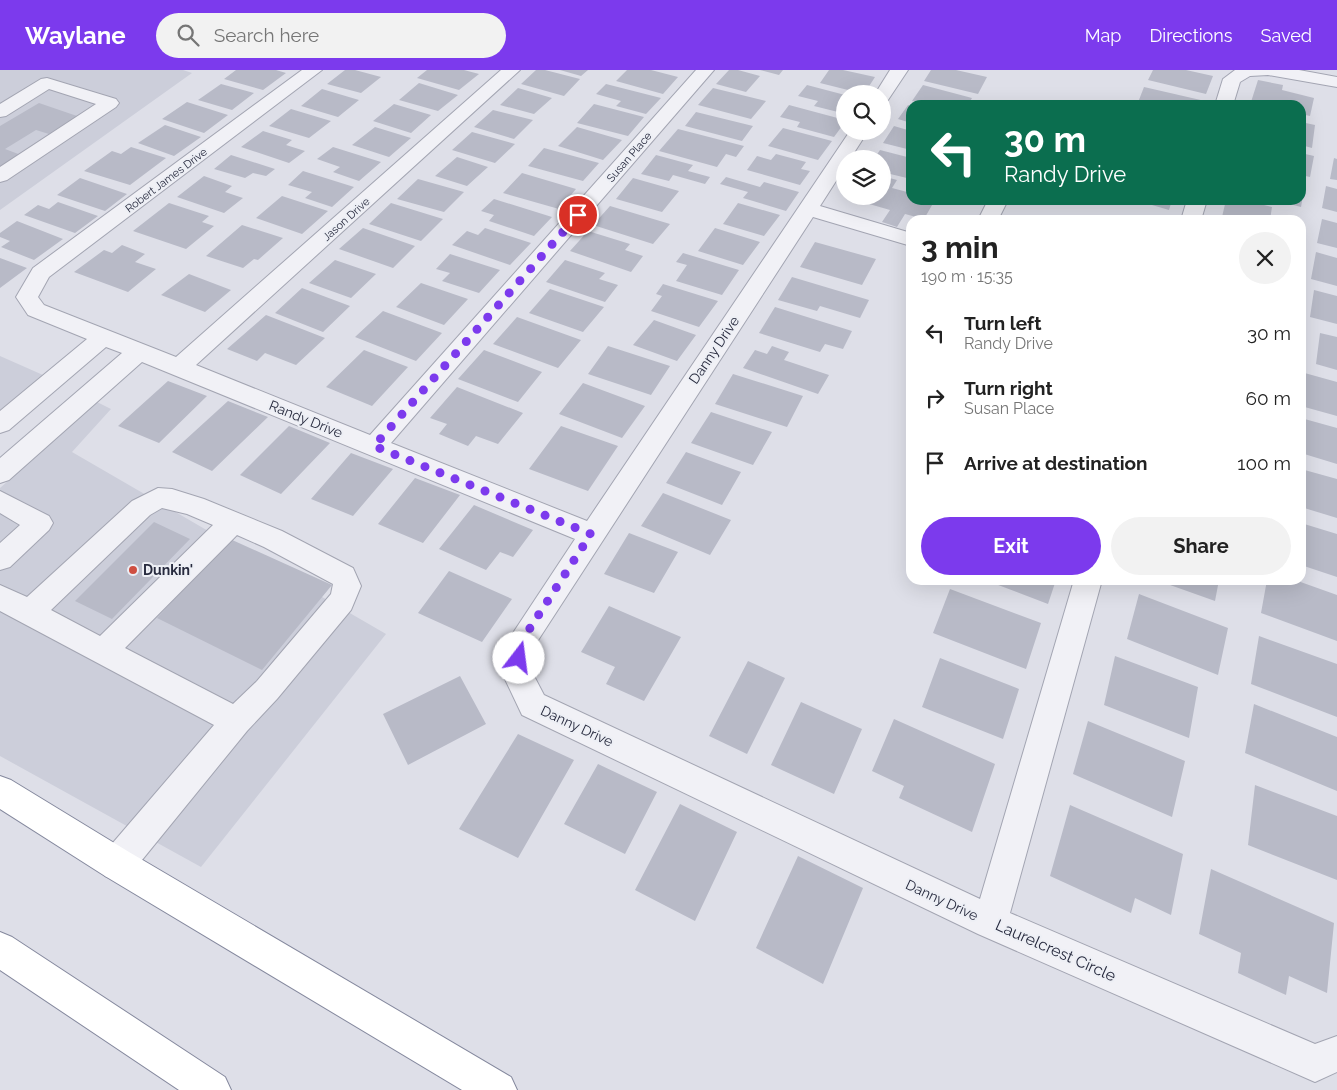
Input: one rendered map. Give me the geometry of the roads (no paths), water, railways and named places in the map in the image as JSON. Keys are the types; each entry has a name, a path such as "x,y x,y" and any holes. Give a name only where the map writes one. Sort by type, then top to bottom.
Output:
{"highway":[{"path":"0,791 117,864 498,1090"},
{"path":"0,949 212,1090"}],"street":[{"name":"Robert James Drive","path":"27,297 41,273 313,70"},
{"name":"Jason Drive","path":"180,367 511,70"},
{"name":"Susan Place","path":"374,446 705,70"},
{"path":"889,85 899,70"},
{"path":"1226,100 1232,80 1246,71 1268,70 1337,82"},
{"path":"0,112 47,83 110,103 0,176"},
{"name":"Danny Drive","path":"853,140 521,642 518,675 533,705 990,922"},
{"path":"808,210 906,239"},
{"name":"Randy Drive","path":"27,297 36,310 591,534"},
{"path":"0,424 104,337"},
{"path":"0,473 11,450 139,351"},
{"path":"29,613 141,508 158,498 172,499 273,539 343,576 347,582 347,590 341,602 268,690 236,721 117,864"},
{"path":"0,502 40,523 0,559"},
{"path":"104,651 233,522"},
{"name":"Laurelcrest Circle","path":"1087,585 990,922 1315,1063 1337,1054"},
{"path":"0,597 236,721"}],"place":[{"name":"Dunkin'","path":"133,570"}]}
